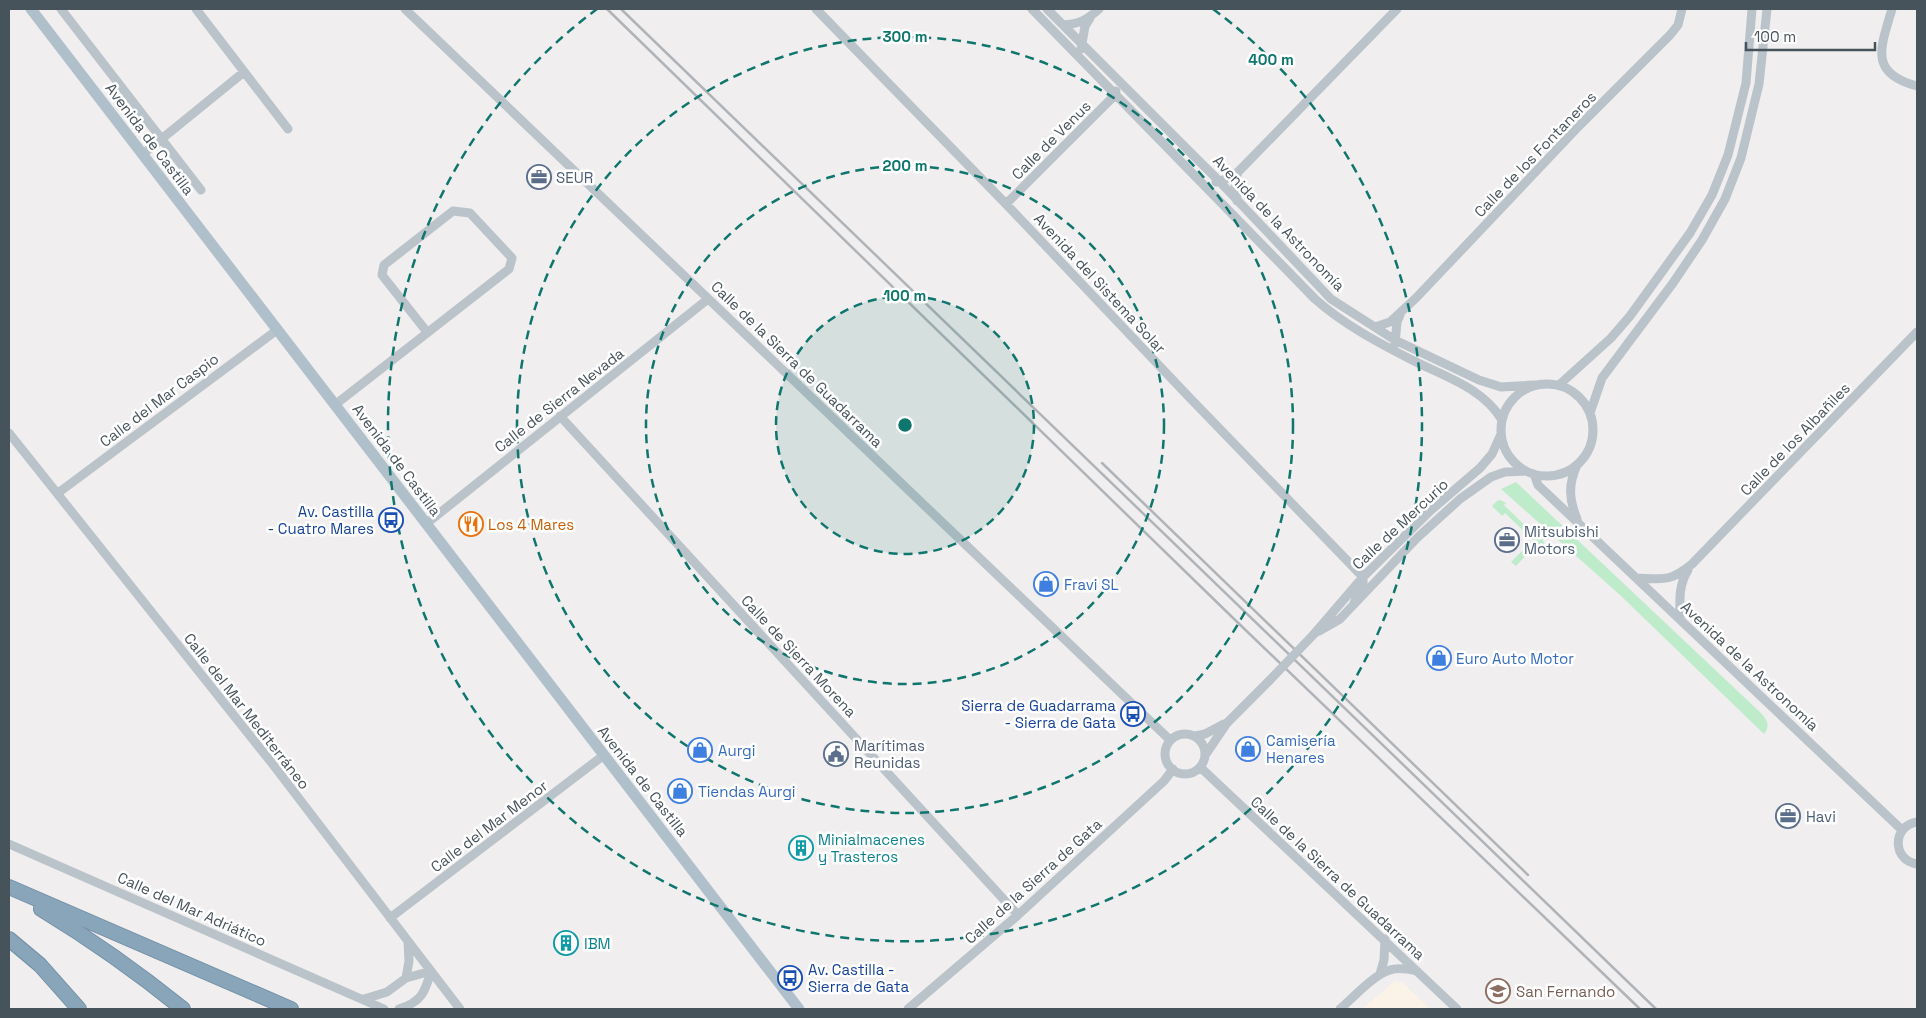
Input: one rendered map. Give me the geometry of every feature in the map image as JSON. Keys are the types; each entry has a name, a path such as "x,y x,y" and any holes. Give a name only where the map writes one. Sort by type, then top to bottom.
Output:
{"highway":[{"path":"9,888 135,970 183,1009"},
{"path":"9,888 291,1009"},
{"path":"9,939 40,965 79,1009"}],"main road":[{"name":"Avenida de Castilla","path":"31,9 798,1006"}],"street":[{"path":"61,9 201,190"},
{"path":"196,9 288,129"},
{"name":"Calle de la Sierra de Guadarrama","path":"404,9 1170,740"},
{"name":"Avenida del Sistema Solar","path":"816,9 1006,204 1363,577"},
{"name":"Avenida de la Astronomía","path":"1032,9 1324,307 1348,324 1395,351 1474,390 1490,403 1502,420"},
{"name":"Avenida de la Astronomía","path":"1046,9 1220,182 1332,299 1395,340 1478,380 1501,387 1534,385"},
{"path":"1080,59 1085,26 1099,9"},
{"path":"1189,170 1209,182 1220,182 1238,172 1397,9"},
{"name":"Calle de los Fontaneros","path":"1375,327 1390,322 1400,315 1579,126 1670,35 1678,25 1682,9"},
{"path":"1559,385 1611,338 1630,316 1690,233 1712,195 1728,155 1746,83 1752,9"},
{"path":"1590,412 1602,378 1678,276 1702,240 1724,199 1741,158 1759,84 1767,9"},
{"path":"1892,9 1882,45 1882,62 1892,76 1917,86"},
{"path":"1063,25 1082,22 1090,18"},
{"path":"143,154 244,72"},
{"path":"1115,78 1115,95 1125,95 1136,99"},
{"name":"Calle de Venus","path":"1006,204 1115,95"},
{"path":"1238,172 1234,183 1238,201"},
{"path":"336,404 509,269 512,258 470,212 454,210 384,265 382,276 427,332"},
{"name":"Calle de Sierra Nevada","path":"426,524 708,299"},
{"path":"1395,351 1397,322 1400,315"},
{"name":"Calle del Mar Caspio","path":"58,493 277,330"},
{"name":"Calle de los Albañiles","path":"1637,578 1669,579 1692,564 1917,332"},
{"path":"1534,385 1559,385 1573,392 1583,401 1590,412 1593,430 1592,442 1578,464 1568,471 1554,476 1530,473 1514,462 1505,449 1501,433 1502,420 1508,405 1519,393 1534,385"},
{"name":"Calle de Sierra Morena","path":"560,416 1018,915"},
{"name":"Calle del Mar Mediterráneo","path":"9,433 271,762 460,1009"},
{"name":"Calle de Mercurio","path":"1227,723 1269,682 1363,577 1430,511 1480,468 1492,454 1501,433"},
{"name":"Avenida de la Astronomía","path":"1578,464 1572,476 1569,491 1571,504 1578,522"},
{"name":"Calle de Mercurio","path":"1314,633 1340,619 1434,522 1491,477 1505,472 1530,473"},
{"name":"Avenida de la Astronomía","path":"1530,473 1538,485 1902,830"},
{"name":"Calle de los Albañiles","path":"1680,619 1679,590 1682,579 1692,564"},
{"path":"1354,603 1363,584 1363,577 1388,568"},
{"path":"1195,736 1205,734 1227,723"},
{"path":"1206,754 1201,741 1195,736 1188,734 1177,735 1170,740 1165,756 1173,770 1186,774 1194,772 1200,767 1206,754 1227,723"},
{"name":"Calle del Mar Menor","path":"390,918 604,755"},
{"name":"Calle de la Sierra de Guadarrama","path":"1200,767 1385,939 1457,1009"},
{"name":"Calle de la Sierra de Gata","path":"908,1009 1018,915 1164,781 1173,770"},
{"path":"1917,822 1909,824 1902,830 1898,841 1900,853 1909,862 1917,864"},
{"name":"Calle del Mar Adriático","path":"9,844 384,1009"},
{"path":"1380,974 1384,960 1385,939"},
{"path":"406,978 409,961 408,941"},
{"path":"1340,1009 1380,974 1390,970 1405,969 1417,971"},
{"path":"364,999 387,992 406,978 431,972"},
{"path":"399,1009 410,1006 423,995 431,972"}],"shaded area":[{"path":"1395,981 1403,983 1430,1009 1362,1009"}],"green space":[{"path":"1516,482 1762,714 1768,724 1764,734 1620,595 1501,489"},
{"path":"1500,500 1506,503 1504,505 1540,540 1542,538 1545,545 1539,553 1533,548 1516,566 1511,562 1533,540 1505,513 1502,516 1492,506"}],"railway":[{"path":"607,9 1231,616 1640,1009"},
{"path":"621,9 1656,1009"},
{"path":"1102,463 1528,875"}],"place":[{"name":"SEUR","path":"539,177"},
{"name":"Av. Castilla - Cuatro Mares","path":"391,520"},
{"name":"Los 4 Mares","path":"471,524"},
{"name":"Mitsubishi Motors","path":"1507,540"},
{"name":"Fravi SL","path":"1046,584"},
{"name":"Euro Auto Motor","path":"1439,658"},
{"name":"Sierra de Guadarrama - Sierra de Gata","path":"1133,714"},
{"name":"Camisería Henares","path":"1248,749"},
{"name":"Aurgi","path":"700,750"},
{"name":"Marítimas Reunidas","path":"836,754"},
{"name":"Tiendas Aurgi","path":"680,791"},
{"name":"Havi","path":"1788,816"},
{"name":"Minialmacenes y Trasteros","path":"801,848"},
{"name":"IBM","path":"566,943"},
{"name":"Av. Castilla - Sierra de Gata","path":"790,978"},
{"name":"San Fernando","path":"1498,991"}]}
